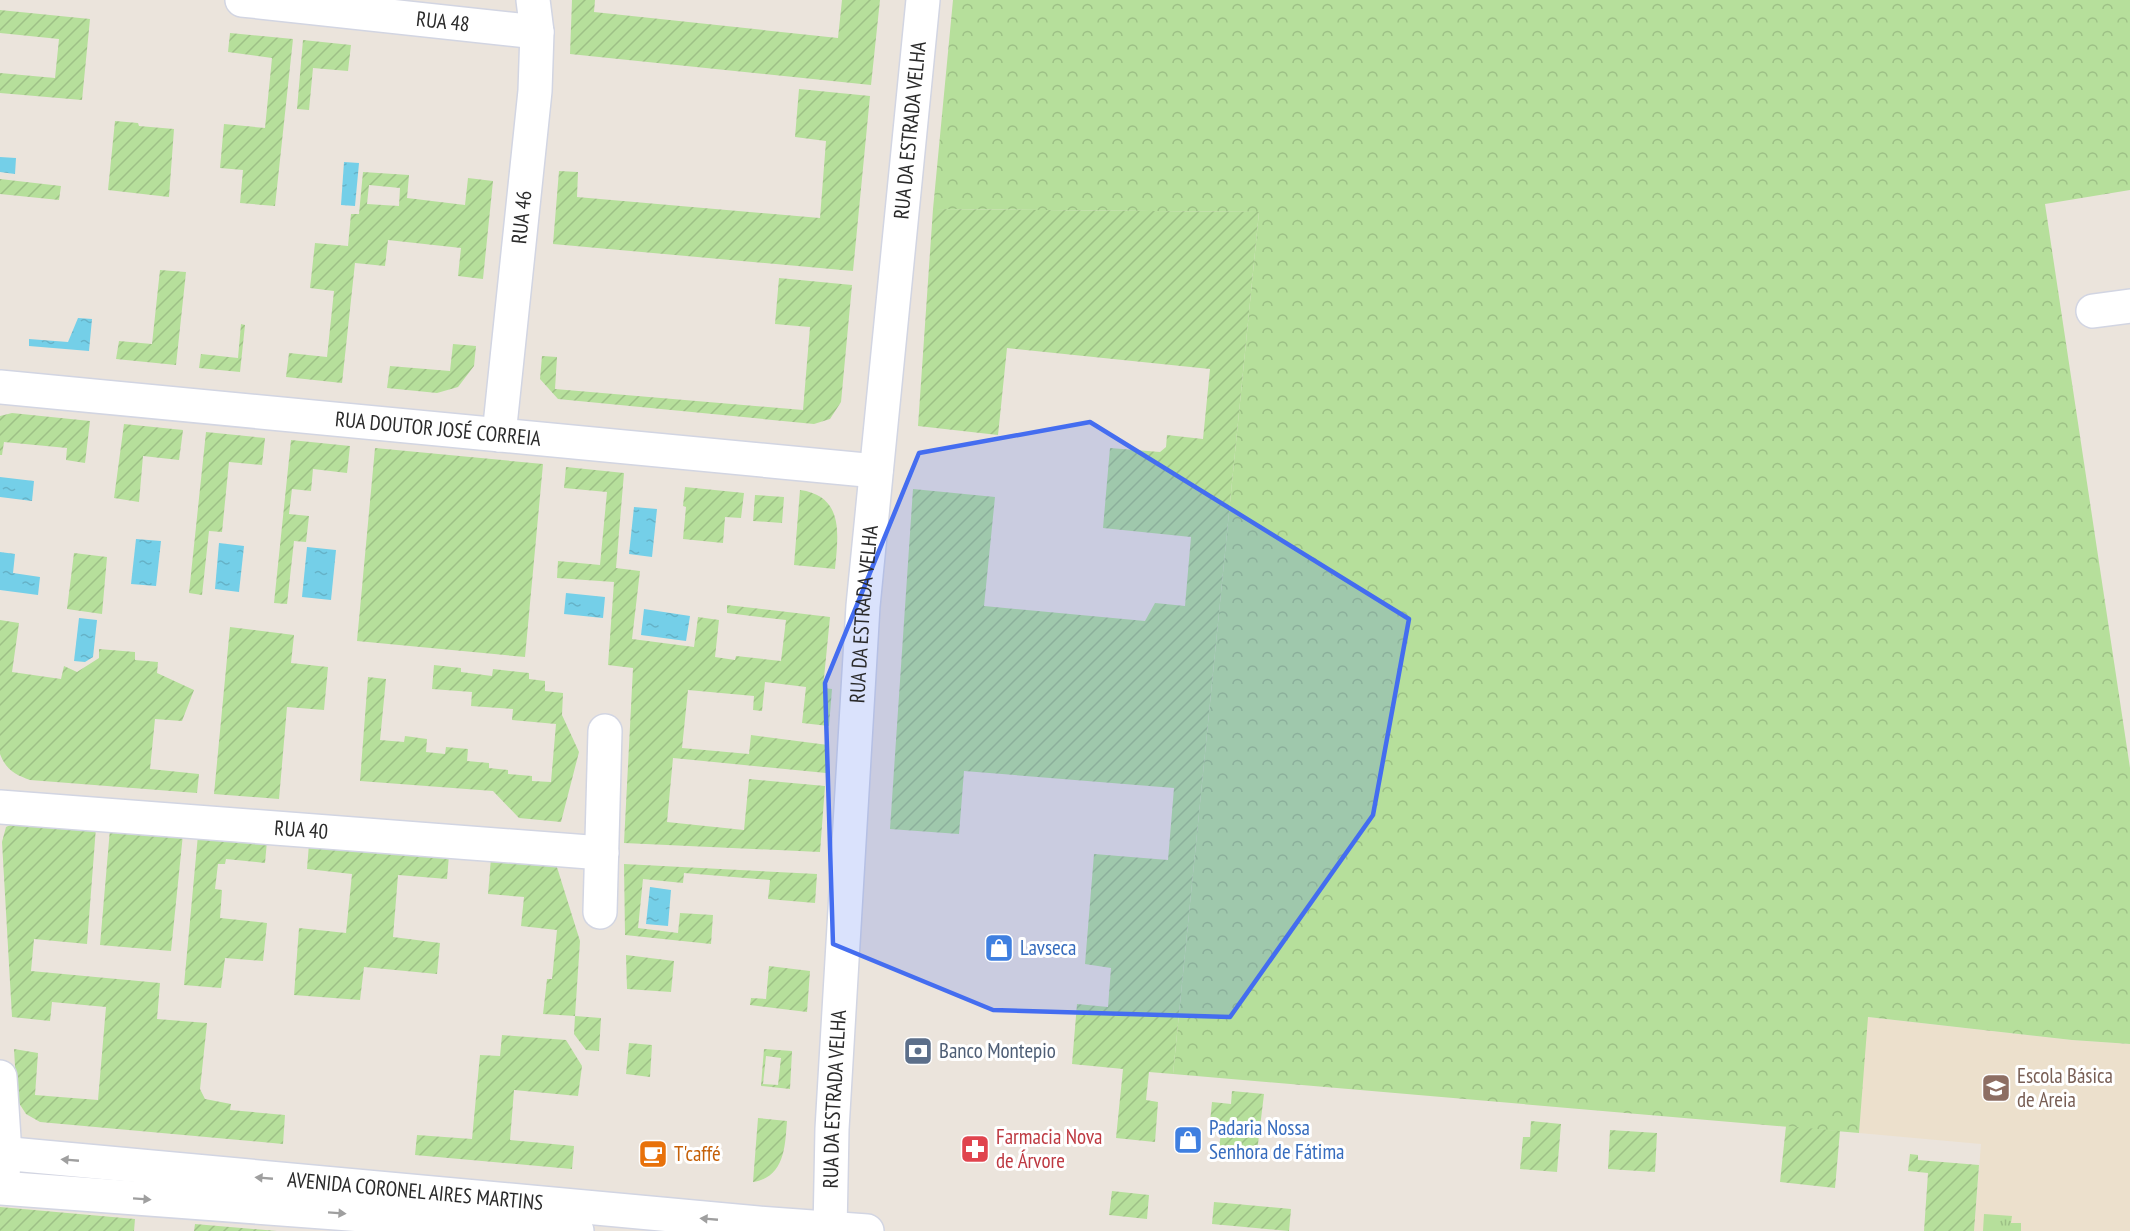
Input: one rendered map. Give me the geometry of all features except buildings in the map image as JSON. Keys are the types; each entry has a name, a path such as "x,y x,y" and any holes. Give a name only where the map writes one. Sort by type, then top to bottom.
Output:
{"street":[{"name":"RUA 48","path":"242,0 537,32"},
{"name":"RUA 46","path":"499,435 535,91 537,32 533,0"},
{"name":"RUA DA ESTRADA VELHA","path":"830,1230 832,1129 863,606 923,0"},
{"path":"2093,310 2130,306"},
{"name":"RUA DOUTOR JOSÉ CORREIA","path":"0,387 876,471"},
{"path":"600,912 605,731"},
{"name":"RUA 40","path":"0,807 602,853"},
{"path":"0,1077 1,1188"},
{"name":"AVENIDA CORONEL AIRES MARTINS","path":"2,1154 830,1230 867,1231"},
{"name":"AVENIDA CORONEL AIRES MARTINS","path":"1,1188 577,1231"}],"highlighted area":[{"path":"1090,422 1409,619 1373,815 1230,1017 993,1010 833,944 825,683 919,453"}],"shaded area":[{"name":"Escola Básica de Areia","path":"1867,1017 2072,1040 2130,1044 2130,1231 1974,1231 1981,1144 1859,1133"}],"green space":[{"path":"572,0 595,0 594,12 838,38 842,0 880,0 871,85 570,54"},
{"path":"953,0 2130,0 2130,190 2045,204 2130,768 2130,1044 2072,1040 1868,1017 1859,1133 1173,1074 1259,212 933,209"},
{"path":"0,10 90,19 82,100 0,93 0,73 55,78 59,39 0,33"},
{"path":"230,33 293,39 275,206 240,203 243,170 220,168 224,124 265,128 272,58 228,52"},
{"path":"303,40 351,45 348,71 313,68 309,110 297,109"},
{"path":"799,89 870,96 853,271 553,244 559,171 578,172 577,197 820,218 826,141 795,137"},
{"path":"115,121 174,129 169,197 108,190"},
{"path":"363,172 409,175 407,198 465,205 468,178 493,181 483,279 458,276 461,248 388,240 385,266 355,263 342,383 286,377 289,353 327,357 334,291 310,288 315,243 348,246 351,214 359,214","holes":["369,185 400,188 399,206 367,204"]},
{"path":"0,179 61,186 59,200 0,194"},
{"path":"933,209 1259,212 1173,1074 1149,1072 1146,1100 1158,1102 1155,1142 1116,1138 1123,1069 1072,1064 1077,1004 1108,1007 1111,968 1085,964 1094,854 1168,860 1174,788 964,771 959,834 890,829 913,489 995,497 984,606 1145,621 1155,603 1185,606 1191,537 1103,528 1110,448 1160,452 1166,447 1167,435 1203,439 1210,369 1007,348 998,435 918,426"},
{"path":"160,270 186,272 176,365 116,359 119,341 152,344"},
{"path":"779,278 852,285 841,402 830,419 814,424 558,399 540,379 542,356 557,357 555,389 803,410 810,327 775,324"},
{"path":"241,324 245,325 240,372 199,368 201,354 238,358"},
{"path":"453,344 476,346 474,366 458,387 437,393 387,388 390,366 450,371"},
{"path":"12,413 90,421 85,463 66,460 67,448 4,442 2,455 0,455 0,416"},
{"path":"124,424 183,430 179,460 143,456 139,502 114,498"},
{"path":"206,432 265,438 262,465 229,462 222,532 209,531 202,595 189,593"},
{"path":"291,440 350,446 347,473 313,469 311,491 292,489 289,514 309,516 306,542 294,541 287,604 274,603"},
{"path":"375,448 543,464 525,657 357,641"},
{"path":"566,467 624,473 616,568 640,571 632,639 694,647 698,617 719,620 715,657 735,660 736,656 781,661 786,620 727,613 727,605 830,617 823,688 832,689 829,726 802,723 806,687 765,682 762,711 753,710 754,696 688,690 682,748 749,754 751,735 828,745 826,773 673,758 667,822 744,830 749,779 825,786 820,852 624,843 633,668 608,665 614,582 557,578 558,561 600,565 607,492 564,488"},
{"path":"685,487 744,493 741,518 725,517 723,543 683,539"},
{"path":"800,490 815,494 825,500 832,509 837,531 835,569 794,565"},
{"path":"755,495 784,497 782,523 753,521"},
{"path":"74,553 107,557 102,614 67,609"},
{"path":"0,620 19,623 12,672 61,679 64,666 77,672 99,658 99,649 135,652 135,660 158,662 157,673 194,690 182,721 155,719 150,769 199,774 197,793 30,780 12,771 0,754"},
{"path":"230,627 294,635 291,663 328,667 324,710 287,707 279,799 214,794"},
{"path":"434,665 461,668 461,672 492,676 493,669 529,673 529,679 545,681 545,691 563,693 562,715 579,752 561,822 519,818 493,791 360,781 368,677 386,679 380,740 404,742 405,736 427,739 426,752 445,754 446,747 468,749 467,761 489,763 489,768 508,770 508,774 532,776 532,781 551,782 556,724 512,720 513,709 471,706 472,692 432,689"},
{"path":"19,821 96,827 87,944 34,939 31,971 160,983 157,1019 207,1023 200,1089 205,1099 231,1104 230,1110 285,1115 283,1144 40,1122 26,1114 17,1100 14,1049 38,1053 35,1095 98,1100 106,1007 52,1002 50,1021 12,1017 2,842 6,827"},
{"path":"110,829 183,834 171,951 100,945"},
{"path":"198,835 267,841 265,863 226,859 225,864 218,864 215,889 222,890 220,918 267,923 263,961 225,958 221,988 184,985"},
{"path":"309,844 449,855 447,879 398,875 393,937 440,943 437,974 364,967 360,1000 294,995 299,928 346,933 352,874 307,869"},
{"path":"491,858 556,864 580,941 575,1016 543,1014 547,979 552,979 557,930 521,926 524,897 488,894"},
{"path":"624,864 817,874 815,903 768,899 770,880 684,873 683,883 643,879 638,928 678,933 680,913 713,915 711,944 625,935"},
{"path":"626,955 674,961 671,992 627,989"},
{"path":"769,966 810,971 807,1012 750,1005 751,998 766,999"},
{"path":"575,1016 601,1018 599,1051 586,1050 574,1034"},
{"path":"502,1035 566,1040 582,1066 578,1096 514,1090 510,1140 574,1146 572,1169 415,1155 417,1135 472,1139 480,1055 500,1056"},
{"path":"629,1043 652,1045 650,1077 626,1074"},
{"path":"764,1049 792,1051 790,1089 761,1086","holes":["766,1056 781,1058 778,1085 763,1084"]},
{"path":"1232,1091 1264,1094 1257,1152 1219,1148 1221,1133 1209,1132 1212,1102 1231,1104"},
{"path":"758,1118 787,1121 784,1150 777,1167 764,1179 753,1182"},
{"path":"1531,1121 1561,1124 1557,1172 1520,1169 1523,1137 1530,1137"},
{"path":"1786,1126 1840,1131 1835,1188 1780,1182"},
{"path":"1610,1130 1657,1133 1655,1172 1608,1169"},
{"path":"1910,1154 1918,1155 1918,1160 1979,1165 1974,1231 1924,1231 1928,1173 1908,1171"},
{"path":"1112,1191 1149,1195 1147,1219 1109,1215"},
{"path":"1214,1202 1291,1209 1289,1231 1212,1224"},
{"path":"0,1207 135,1219 134,1231 0,1231"},
{"path":"1984,1214 2012,1216 2011,1223 2021,1223 2021,1231 1983,1231"},
{"path":"195,1224 277,1231 194,1231"}],"water":[{"path":"0,157 16,158 15,174 0,172"},
{"path":"344,162 359,163 355,206 341,205"},
{"path":"78,318 92,319 89,351 29,346 29,339 68,342"},
{"path":"0,477 34,481 32,501 0,497"},
{"path":"634,507 657,509 652,557 629,554"},
{"path":"136,539 161,541 156,586 131,584"},
{"path":"219,543 244,546 239,592 215,589"},
{"path":"307,547 336,550 331,600 302,597"},
{"path":"0,552 15,554 13,573 40,577 38,595 0,590"},
{"path":"566,593 605,597 603,618 564,614"},
{"path":"644,609 690,616 686,641 641,635"},
{"path":"79,618 97,620 93,657 85,662 74,661"},
{"path":"650,887 671,890 668,926 646,924"}],"place":[{"name":"Lavseca","path":"999,948"},
{"name":"Banco Montepio","path":"918,1051"},
{"name":"Escola Básica de Areia","path":"1996,1088"},
{"name":"Padaria Nossa Senhora de Fátima","path":"1188,1140"},
{"name":"Farmacia Nova de Árvore","path":"975,1149"},
{"name":"T'caffé","path":"653,1154"}]}
